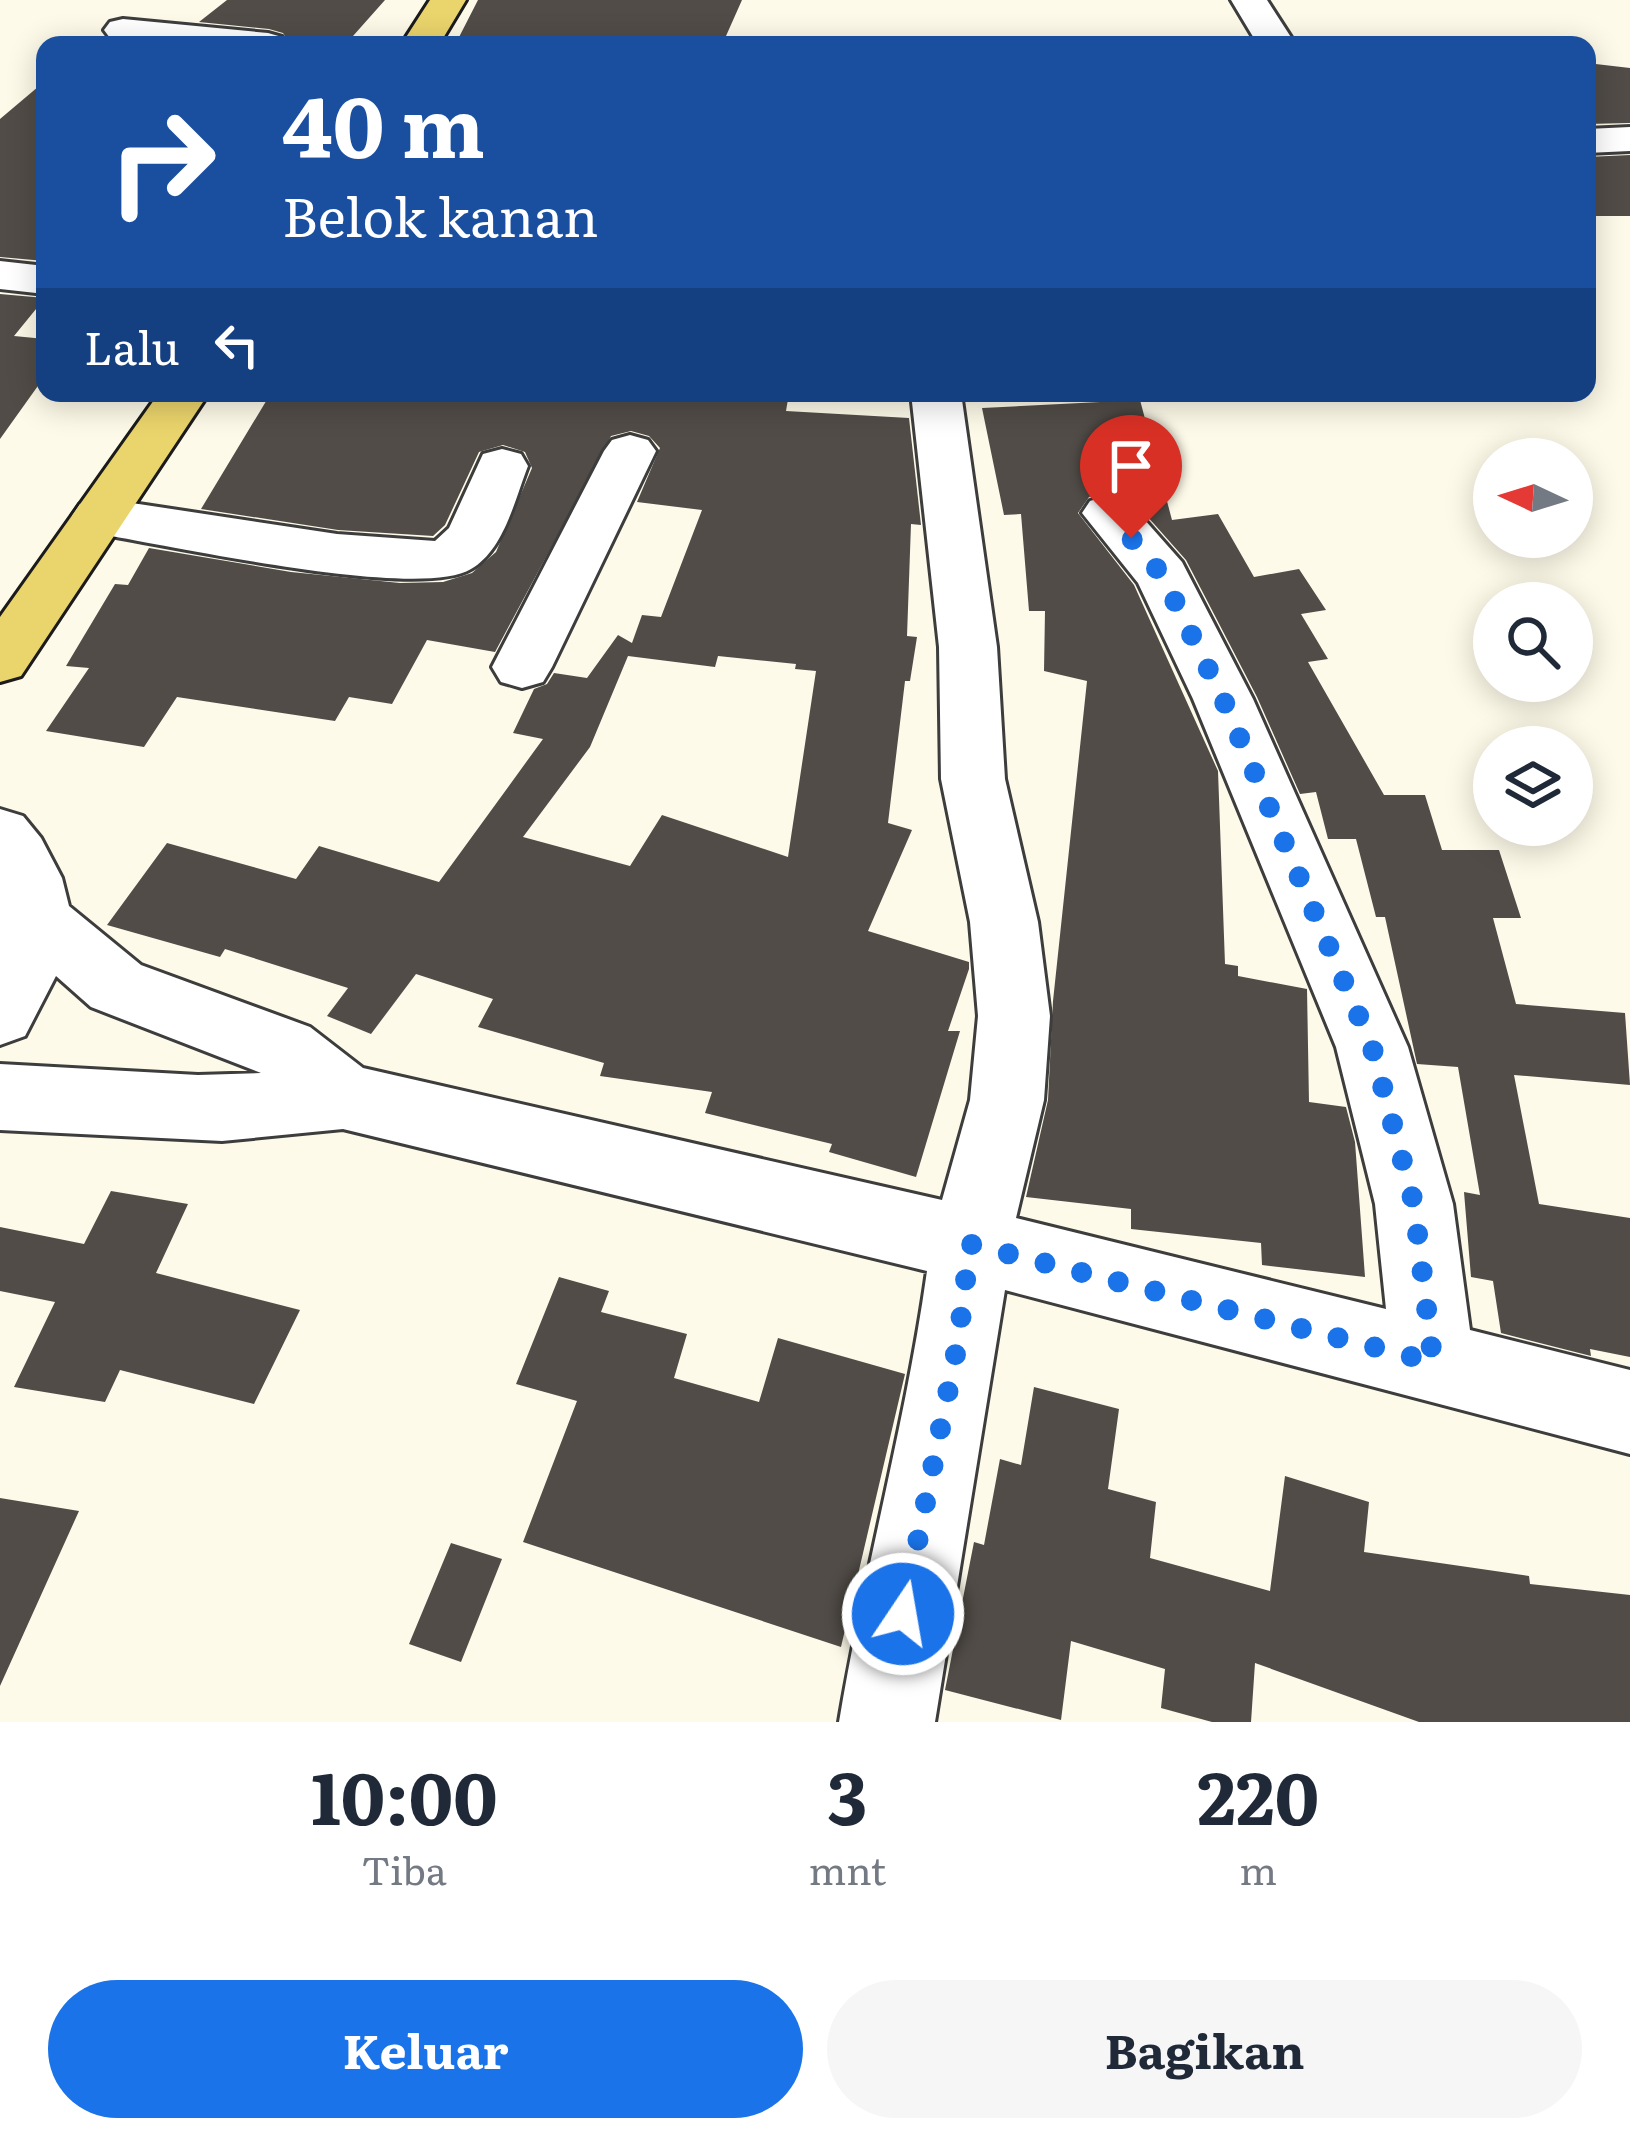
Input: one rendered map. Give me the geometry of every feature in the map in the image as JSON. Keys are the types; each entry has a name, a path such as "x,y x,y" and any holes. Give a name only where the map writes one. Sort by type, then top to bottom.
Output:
{"main road":[{"path":"426,36 448,0"},
{"path":"0,661 178,402"}],"street":[{"path":"1249,0 1271,36"},
{"path":"123,30 181,36"},
{"path":"1596,141 1630,139"},
{"path":"0,274 36,279"},
{"path":"887,1722 903,1614 958,1342 970,1244 1007,1100 1014,1016 1004,922 973,779 968,647 937,402"},
{"path":"99,516 414,560 520,555 630,451"},
{"path":"502,466 520,555 522,668"},
{"path":"1109,513 1162,575 1183,616 1265,794 1372,1047 1414,1204 1433,1362"},
{"path":"0,834 26,871 40,921 25,969 0,1015"},
{"path":"40,921 116,986 284,1048 343,1096"},
{"path":"0,1096 61,1094 260,1109 343,1096 970,1244 1630,1412"}],"building":[{"path":"227,0 385,0 353,36 285,36 269,29 199,22"},
{"path":"478,0 742,0 726,36 460,36"},
{"path":"1596,64 1630,68 1630,123 1596,124"},
{"path":"36,89 36,260 0,257 0,119"},
{"path":"1630,155 1630,216 1596,216 1596,157"},
{"path":"0,294 36,297 36,309 14,336 36,338 36,389 0,439"},
{"path":"266,402 788,402 786,411 909,418 921,525 911,524 907,636 917,637 910,681 905,681 888,823 912,830 868,931 969,962 948,1031 960,1031 916,1177 829,1152 832,1144 705,1113 712,1092 600,1076 604,1063 478,1027 493,999 416,974 371,1034 327,1016 348,988 225,949 220,957 107,925 167,843 296,879 319,846 439,882 543,739 513,733 534,689 547,684 554,673 587,678 618,635 632,643 642,615 661,617 702,510 637,502 660,448 649,436 631,431 611,436 495,652 427,640 392,704 349,697 335,721 177,697 144,747 46,731 89,668 66,666 115,584 128,585 149,548 291,572 400,583 443,582 472,573 496,552 532,468 525,452 503,445 479,452 445,525 433,536 338,530 201,509","holes":["628,656 715,667 718,656 796,664 795,669 816,671 788,857 662,815 630,866 523,837 590,747"]},
{"path":"1141,402 1172,520 1218,514 1254,577 1299,569 1326,610 1301,614 1328,659 1308,662 1384,795 1425,795 1442,850 1499,850 1521,918 1493,918 1516,1004 1625,1013 1630,1085 1514,1075 1539,1204 1630,1218 1630,1357 1590,1349 1591,1356 1501,1333 1493,1281 1471,1277 1464,1192 1480,1195 1458,1067 1417,1064 1385,917 1376,917 1356,839 1328,839 1316,792 1300,794 1257,697 1186,560 1131,498 1110,491 1089,497 1078,513 1134,585 1218,771 1225,964 1238,966 1238,976 1307,989 1309,1102 1346,1107 1355,1142 1365,1277 1262,1265 1261,1243 1131,1229 1131,1209 1026,1197 1048,1100 1053,1001 1087,681 1044,671 1045,611 1029,611 1021,514 1004,515 982,408"},
{"path":"111,1191 188,1204 156,1273 300,1310 254,1404 120,1370 105,1402 14,1387 55,1302 0,1291 0,1227 84,1244"},
{"path":"559,1277 609,1291 601,1312 687,1334 674,1378 759,1402 778,1338 905,1374 841,1647 523,1542 577,1401 516,1384"},
{"path":"1034,1387 1119,1409 1108,1489 1156,1502 1150,1558 1270,1591 1285,1476 1369,1502 1364,1552 1529,1576 1530,1584 1630,1595 1630,1722 1419,1722 1255,1663 1251,1722 1212,1722 1161,1708 1165,1669 1071,1641 1061,1720 945,1690 974,1542 984,1545 1000,1459 1021,1465"},
{"path":"0,1498 79,1511 0,1686"},
{"path":"451,1543 502,1559 461,1662 409,1644"}],"route":[{"path":"903,1614 958,1342 970,1244 1197,1306 1433,1362 1414,1204 1372,1047 1223,699 1162,575 1131,538"}]}
